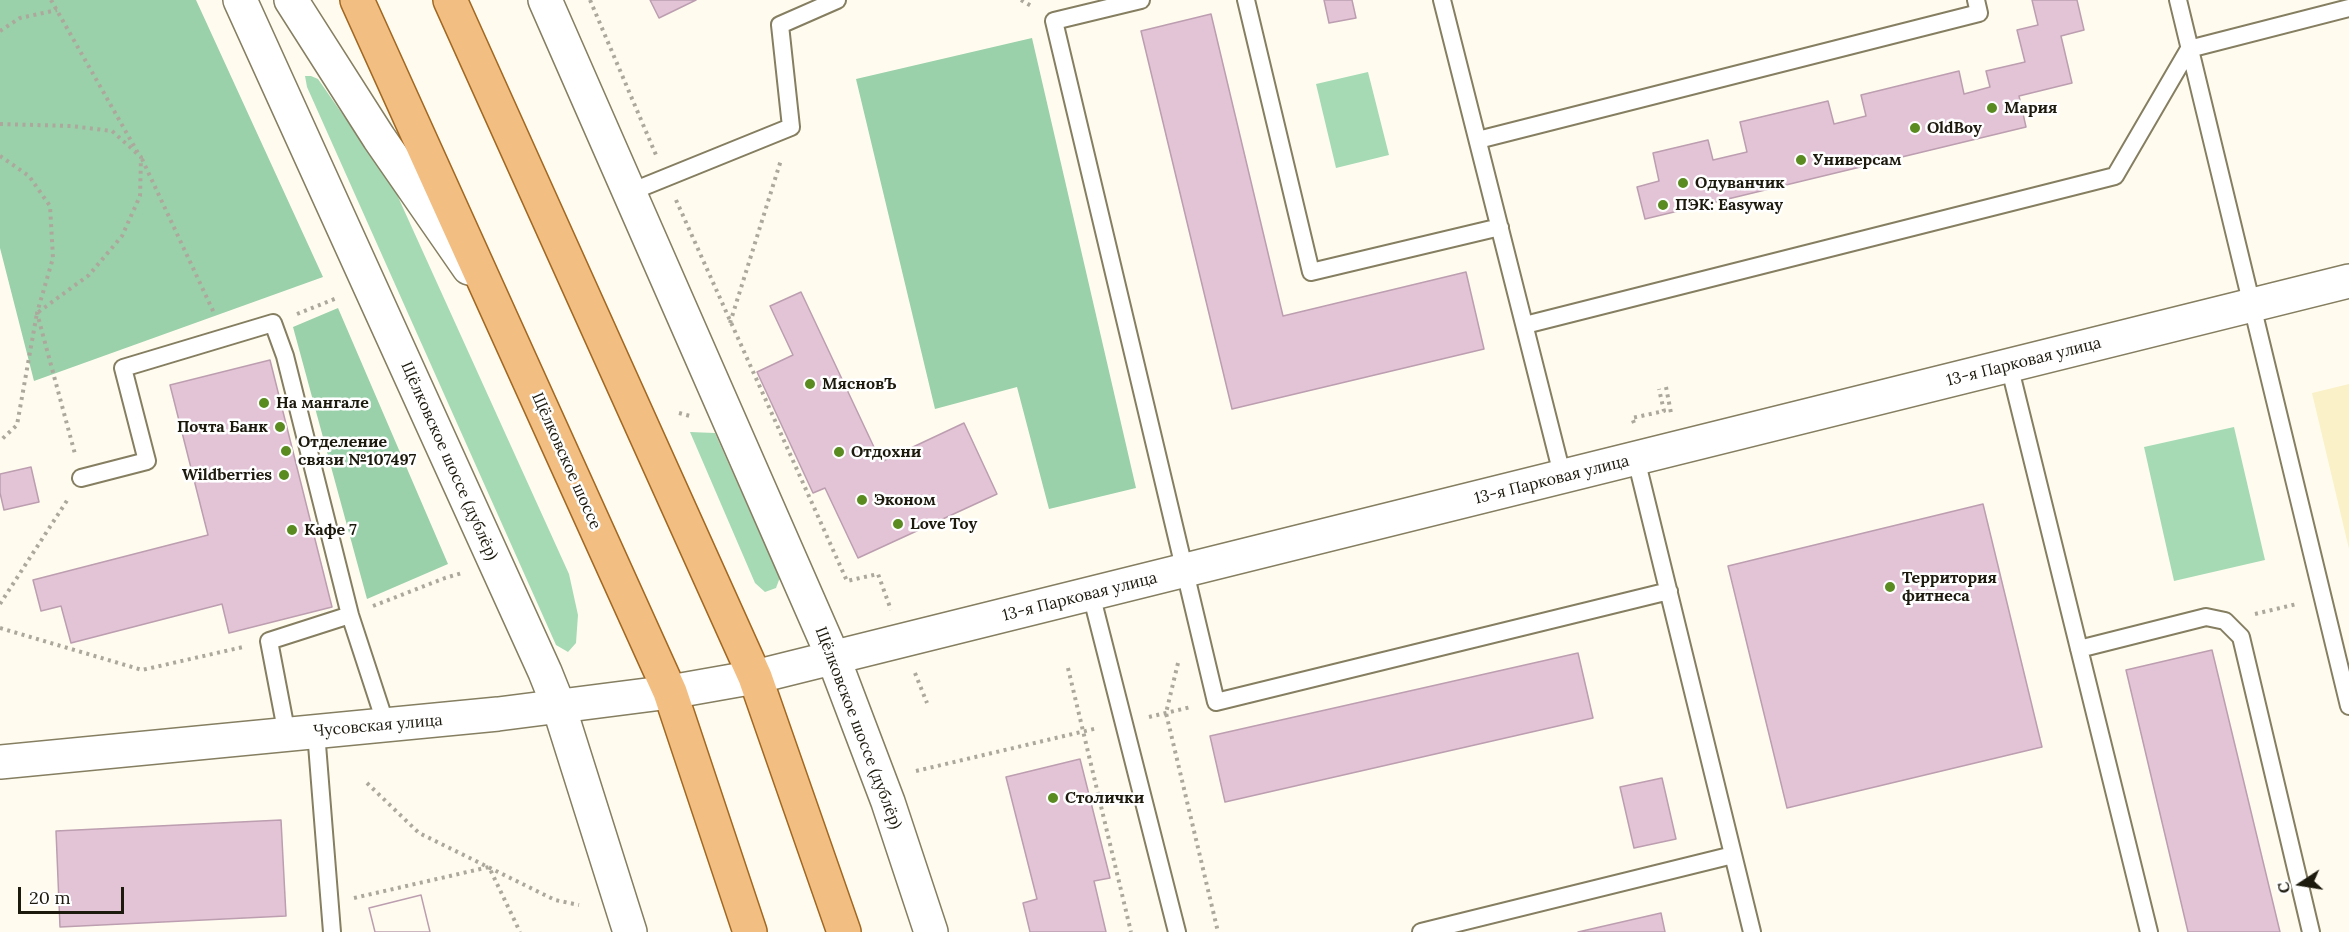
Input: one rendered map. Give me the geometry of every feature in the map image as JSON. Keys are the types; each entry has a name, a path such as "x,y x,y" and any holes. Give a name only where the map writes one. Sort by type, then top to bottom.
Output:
{"main road":[{"name":"Щёлковское шоссе","path":"357,0 670,692 750,932"},
{"path":"451,1 755,677 844,932"}],"street":[{"name":"Щёлковское шоссе (дублёр)","path":"240,0 559,707 630,932"},
{"path":"291,0 379,138 495,305"},
{"name":"Щёлковское шоссе (дублёр)","path":"545,0 833,657 888,802 931,932"},
{"name":"13-я Парковая улица","path":"755,677 2349,281"},
{"name":"Чусовская улица","path":"0,762 559,707 670,692 755,677"}],"lane":[{"path":"628,193 791,127 780,25 837,0"},
{"path":"1141,0 1054,21 1216,702 1668,591"},
{"path":"1246,0 1311,272 1500,227"},
{"path":"1442,0 1563,478"},
{"path":"1478,140 1979,13 1976,0"},
{"path":"2178,0 2349,706"},
{"path":"1525,325 2115,176 2189,49 2349,8"},
{"path":"81,478 147,461 123,368 273,323 285,356 350,615 386,725"},
{"path":"2009,365 2149,932"},
{"path":"1636,459 1752,932"},
{"path":"1091,594 1177,932"},
{"path":"332,932 330,904 302,733 269,641 350,615"},
{"path":"2079,649 2206,617 2225,621 2241,637 2311,932"},
{"path":"1421,932 1733,855"}],"path":[{"path":"51,0 141,157 226,338"},
{"path":"590,0 730,323 847,582 878,574"},
{"path":"0,31 20,18 57,10"},
{"path":"0,124 71,126 112,131 141,157 140,196 122,236 89,275 37,313"},
{"path":"730,323 791,127"},
{"path":"0,156 29,176 50,206 53,258 37,313 17,425 0,441"},
{"path":"273,323 346,295"},
{"path":"0,604 81,478 37,313"},
{"path":"1666,387 1673,419"},
{"path":"350,615 445,578"},
{"path":"2225,621 2323,598"},
{"path":"0,628 142,670 269,641"},
{"path":"1179,660 1166,713 1218,932"},
{"path":"1068,668 1131,932"},
{"path":"916,771 1216,702"},
{"path":"367,783 419,833 555,900 579,905"},
{"path":"330,904 489,867"},
{"path":"489,867 520,932"}],"shaded area":[{"path":"2349,384 2349,549 2312,393"}],"green space":[{"path":"0,0 196,0 323,277 34,381 0,248"},
{"path":"1032,38 1136,488 1049,509 1017,387 935,409 856,79"},
{"path":"1368,72 1389,155 1336,168 1316,84"},
{"path":"305,76 318,79 394,188 569,574 578,615 576,643 568,652 556,645 307,87"},
{"path":"338,308 448,564 367,599 293,327"},
{"path":"2234,427 2265,560 2174,581 2144,447"},
{"path":"690,432 715,433 760,534 782,572 776,588 765,592 755,583"}],"building":[{"path":"650,0 696,0 659,18"},
{"path":"1324,0 1352,0 1356,18 1329,23"},
{"path":"2032,0 2077,0 2084,30 2061,36 2072,83 2019,96 2026,127 1645,219 1637,187 1659,181 1653,153 1708,140 1713,160 1747,152 1740,122 1828,101 1834,124 1866,116 1861,95 1959,71 1964,94 1990,87 1986,71 2025,62 2017,30 2038,25"},
{"path":"1211,14 1283,316 1466,272 1484,349 1232,409 1141,31"},
{"path":"801,292 881,462 964,423 997,494 858,558 825,488 813,493 757,372 793,355 770,306"},
{"path":"270,360 332,607 229,633 222,604 71,643 61,606 41,611 33,580 208,535 170,385"},
{"path":"31,467 39,502 4,510 0,493 0,474"},
{"path":"1983,504 2042,747 1787,808 1728,566"},
{"path":"2212,650 2280,932 2188,932 2126,670"},
{"path":"1578,653 1593,718 1225,802 1210,736"},
{"path":"1080,759 1110,878 1094,881 1106,932 1030,932 1023,903 1037,899 1006,777"},
{"path":"1662,778 1676,839 1634,848 1620,787"},
{"path":"281,820 286,916 60,927 56,831"},
{"path":"421,895 430,932 375,932 369,908"},
{"path":"421,895 430,932 375,932 369,908"},
{"path":"1661,913 1665,932 1578,932"}],"place":[{"name":"Мария","path":"1992,108"},
{"name":"OldBoy","path":"1915,128"},
{"name":"Универсам","path":"1801,160"},
{"name":"Одуванчик","path":"1683,183"},
{"name":"ПЭК: Easyway","path":"1663,205"},
{"name":"МясновЪ","path":"810,384"},
{"name":"На мангале","path":"264,403"},
{"name":"Почта Банк","path":"280,427"},
{"name":"Отделение связи №107497","path":"286,451"},
{"name":"Отдохни","path":"839,452"},
{"name":"Wildberries","path":"284,475"},
{"name":"Эконом","path":"862,500"},
{"name":"Love Toy","path":"898,524"},
{"name":"Кафе 7","path":"292,530"},
{"name":"Территория фитнеса","path":"1890,587"},
{"name":"Столички","path":"1053,798"}]}
